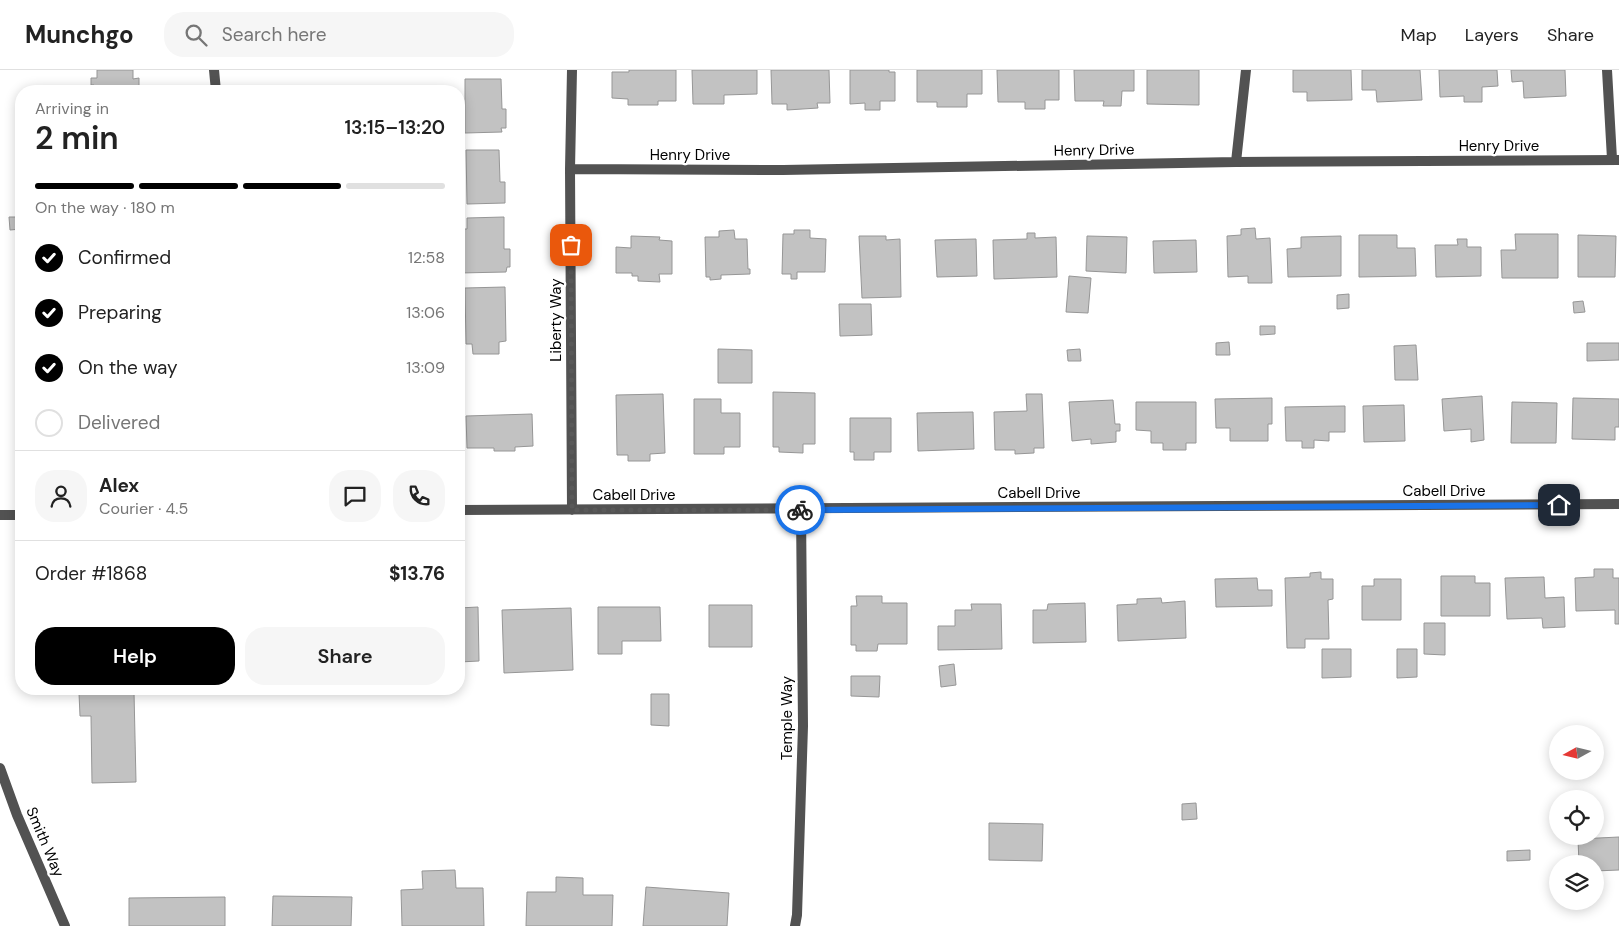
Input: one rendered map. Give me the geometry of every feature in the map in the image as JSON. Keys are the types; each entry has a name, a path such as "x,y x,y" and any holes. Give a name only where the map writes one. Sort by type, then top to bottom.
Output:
{"street":[{"path":"214,70 215,85"},
{"name":"Liberty Way","path":"572,70 570,170 572,510"},
{"path":"1236,162 1246,70"},
{"path":"1607,70 1615,160"},
{"name":"Henry Drive","path":"570,170 783,170 1236,162 1615,160"},
{"name":"Cabell Drive","path":"465,510 801,510 1619,504"},
{"name":"Temple Way","path":"795,926 797,915 804,726 801,510"},
{"path":"0,515 15,515"},
{"name":"Smith Way","path":"0,768 17,815 65,926"}],"building":[{"path":"97,70 133,70 133,79 139,78 139,85 91,85 91,78 97,78"},
{"path":"629,70 676,70 676,101 658,101 658,105 628,105 628,99 612,98 612,72 629,72"},
{"path":"692,70 757,70 757,94 724,95 724,104 693,104"},
{"path":"771,70 829,70 830,103 817,103 818,108 787,110 787,104 772,104"},
{"path":"850,70 889,70 889,72 895,72 895,101 880,101 880,110 865,110 865,103 850,104"},
{"path":"917,70 982,70 982,94 967,94 967,107 937,107 937,102 917,102"},
{"path":"997,70 1059,70 1059,100 1045,100 1045,109 1025,109 1025,102 998,102"},
{"path":"1074,70 1134,70 1134,91 1122,91 1121,106 1103,106 1104,101 1075,101"},
{"path":"1147,70 1199,70 1199,105 1147,104"},
{"path":"1293,70 1351,70 1352,100 1307,101 1307,92 1293,92"},
{"path":"1362,70 1420,70 1422,100 1377,102 1376,90 1362,90"},
{"path":"1439,70 1497,70 1498,86 1482,87 1482,102 1464,102 1464,96 1440,97"},
{"path":"1511,70 1565,70 1566,96 1524,98 1523,81 1512,82"},
{"path":"465,79 501,79 502,109 506,109 506,128 501,128 502,132 465,133"},
{"path":"466,150 499,150 500,182 505,182 505,203 467,204"},
{"path":"9,217 15,217 15,230 10,230"},
{"path":"504,217 504,249 510,249 510,267 507,267 506,272 465,273 465,229 467,229 467,218"},
{"path":"1255,228 1256,239 1270,238 1272,283 1248,283 1248,276 1228,277 1227,236 1241,235 1241,229"},
{"path":"734,230 735,239 747,239 748,269 750,269 750,274 721,275 721,279 710,280 710,277 706,277 705,237 719,237 719,231"},
{"path":"794,230 810,230 810,238 826,239 825,272 797,272 797,279 791,279 791,274 782,274 783,234 794,234"},
{"path":"1027,233 1035,233 1035,238 1056,237 1057,277 994,279 993,240 1027,239"},
{"path":"1515,234 1558,234 1558,278 1502,278 1501,250 1516,250"},
{"path":"1359,235 1397,235 1397,248 1415,248 1416,276 1359,277"},
{"path":"1578,235 1616,236 1615,277 1578,277"},
{"path":"631,236 660,237 659,240 672,241 672,274 659,274 660,282 638,281 638,276 632,276 632,273 616,273 616,247 631,248"},
{"path":"859,236 886,236 886,240 900,239 901,297 862,298"},
{"path":"1087,236 1127,237 1126,273 1086,271"},
{"path":"1341,236 1341,276 1288,277 1287,249 1301,248 1301,237"},
{"path":"976,239 977,276 937,277 935,240"},
{"path":"1457,239 1467,239 1467,247 1481,247 1481,276 1436,277 1435,245 1458,245"},
{"path":"1196,240 1197,272 1154,273 1153,241"},
{"path":"1069,276 1091,278 1088,313 1066,312"},
{"path":"505,287 506,341 499,342 499,354 473,354 472,344 466,344 465,288"},
{"path":"1349,294 1349,308 1337,309 1337,295"},
{"path":"1583,301 1585,312 1574,313 1573,302"},
{"path":"839,304 871,304 872,335 840,336"},
{"path":"1260,326 1275,326 1275,334 1260,335"},
{"path":"1229,342 1230,355 1216,355 1216,343"},
{"path":"1587,343 1619,343 1619,360 1587,361"},
{"path":"1416,345 1418,380 1395,380 1394,346"},
{"path":"718,349 752,350 752,383 718,383"},
{"path":"1080,349 1081,361 1068,361 1067,350"},
{"path":"773,392 815,393 815,444 803,444 803,453 779,452 779,447 773,447"},
{"path":"663,394 665,453 650,454 650,461 628,461 628,455 617,455 616,395"},
{"path":"1026,394 1042,394 1044,448 1034,448 1034,453 1015,454 1015,450 995,450 994,412 1027,411"},
{"path":"1482,396 1484,440 1471,442 1471,429 1444,431 1442,399"},
{"path":"1272,398 1272,424 1268,424 1268,441 1230,441 1230,428 1216,428 1215,399"},
{"path":"1573,398 1619,399 1619,427 1615,427 1615,440 1572,439"},
{"path":"694,399 721,399 721,413 740,413 740,447 724,447 724,454 694,454"},
{"path":"1113,400 1115,424 1120,424 1120,431 1116,431 1116,442 1091,444 1091,439 1072,441 1069,402"},
{"path":"1136,402 1196,402 1196,443 1186,443 1186,450 1163,450 1163,443 1151,443 1151,431 1136,430"},
{"path":"1512,402 1557,403 1556,443 1511,443"},
{"path":"1404,405 1405,441 1364,442 1363,406"},
{"path":"1345,406 1345,432 1329,432 1329,441 1314,440 1314,448 1302,448 1302,441 1286,441 1285,407"},
{"path":"973,412 974,449 918,451 917,413"},
{"path":"532,414 533,446 515,447 515,451 494,451 494,448 467,448 466,416"},
{"path":"850,418 891,418 891,452 874,452 874,460 854,460 854,452 850,452"},
{"path":"1594,569 1613,569 1613,578 1619,578 1619,624 1615,624 1615,610 1576,611 1575,578 1594,577"},
{"path":"1321,572 1321,579 1333,579 1333,599 1328,600 1329,639 1305,639 1305,648 1287,648 1285,578 1310,577 1310,573"},
{"path":"1441,576 1475,576 1475,583 1490,583 1490,616 1441,616"},
{"path":"1544,577 1545,598 1564,597 1565,627 1543,628 1542,618 1507,619 1505,578"},
{"path":"1257,578 1258,590 1272,590 1272,606 1216,607 1215,579"},
{"path":"1374,579 1401,579 1401,620 1362,620 1362,586 1374,586"},
{"path":"856,596 882,596 882,603 907,603 907,644 878,644 877,651 856,651 856,645 851,645 851,606 857,606"},
{"path":"1161,598 1162,603 1185,601 1186,638 1118,641 1117,605 1137,604 1137,599"},
{"path":"1085,603 1086,642 1033,643 1033,610 1047,610 1048,604"},
{"path":"971,604 1001,604 1002,649 938,650 938,626 955,626 955,610 972,610"},
{"path":"709,605 752,605 752,647 709,647"},
{"path":"478,607 479,661 465,662 465,608"},
{"path":"598,607 660,607 661,641 622,641 622,654 598,654"},
{"path":"571,608 573,670 504,673 502,610"},
{"path":"1424,623 1445,623 1445,655 1424,654"},
{"path":"1322,649 1351,649 1351,677 1322,678"},
{"path":"1397,649 1417,649 1417,677 1397,678"},
{"path":"954,664 956,685 941,687 939,666"},
{"path":"851,676 880,676 879,697 851,696"},
{"path":"651,694 669,694 669,726 651,725"},
{"path":"79,695 134,695 136,782 92,783 91,716 80,716"},
{"path":"1196,803 1197,819 1182,820 1182,804"},
{"path":"989,823 1043,824 1042,861 989,860"},
{"path":"1619,837 1619,870 1604,871 1604,855 1579,855 1578,845 1604,845 1604,838"},
{"path":"1530,850 1530,860 1507,861 1507,851"},
{"path":"455,870 456,888 483,888 484,926 402,926 401,890 423,889 422,871"},
{"path":"556,877 583,878 583,895 613,895 612,926 526,926 527,892 556,892"},
{"path":"646,887 729,893 727,926 643,926"},
{"path":"273,896 352,897 351,926 272,926"},
{"path":"225,897 225,926 129,926 129,898"}],"way so far":[{"path":"571,245 572,510 800,510"}],"route":[{"path":"800,510 1559,505"}]}
